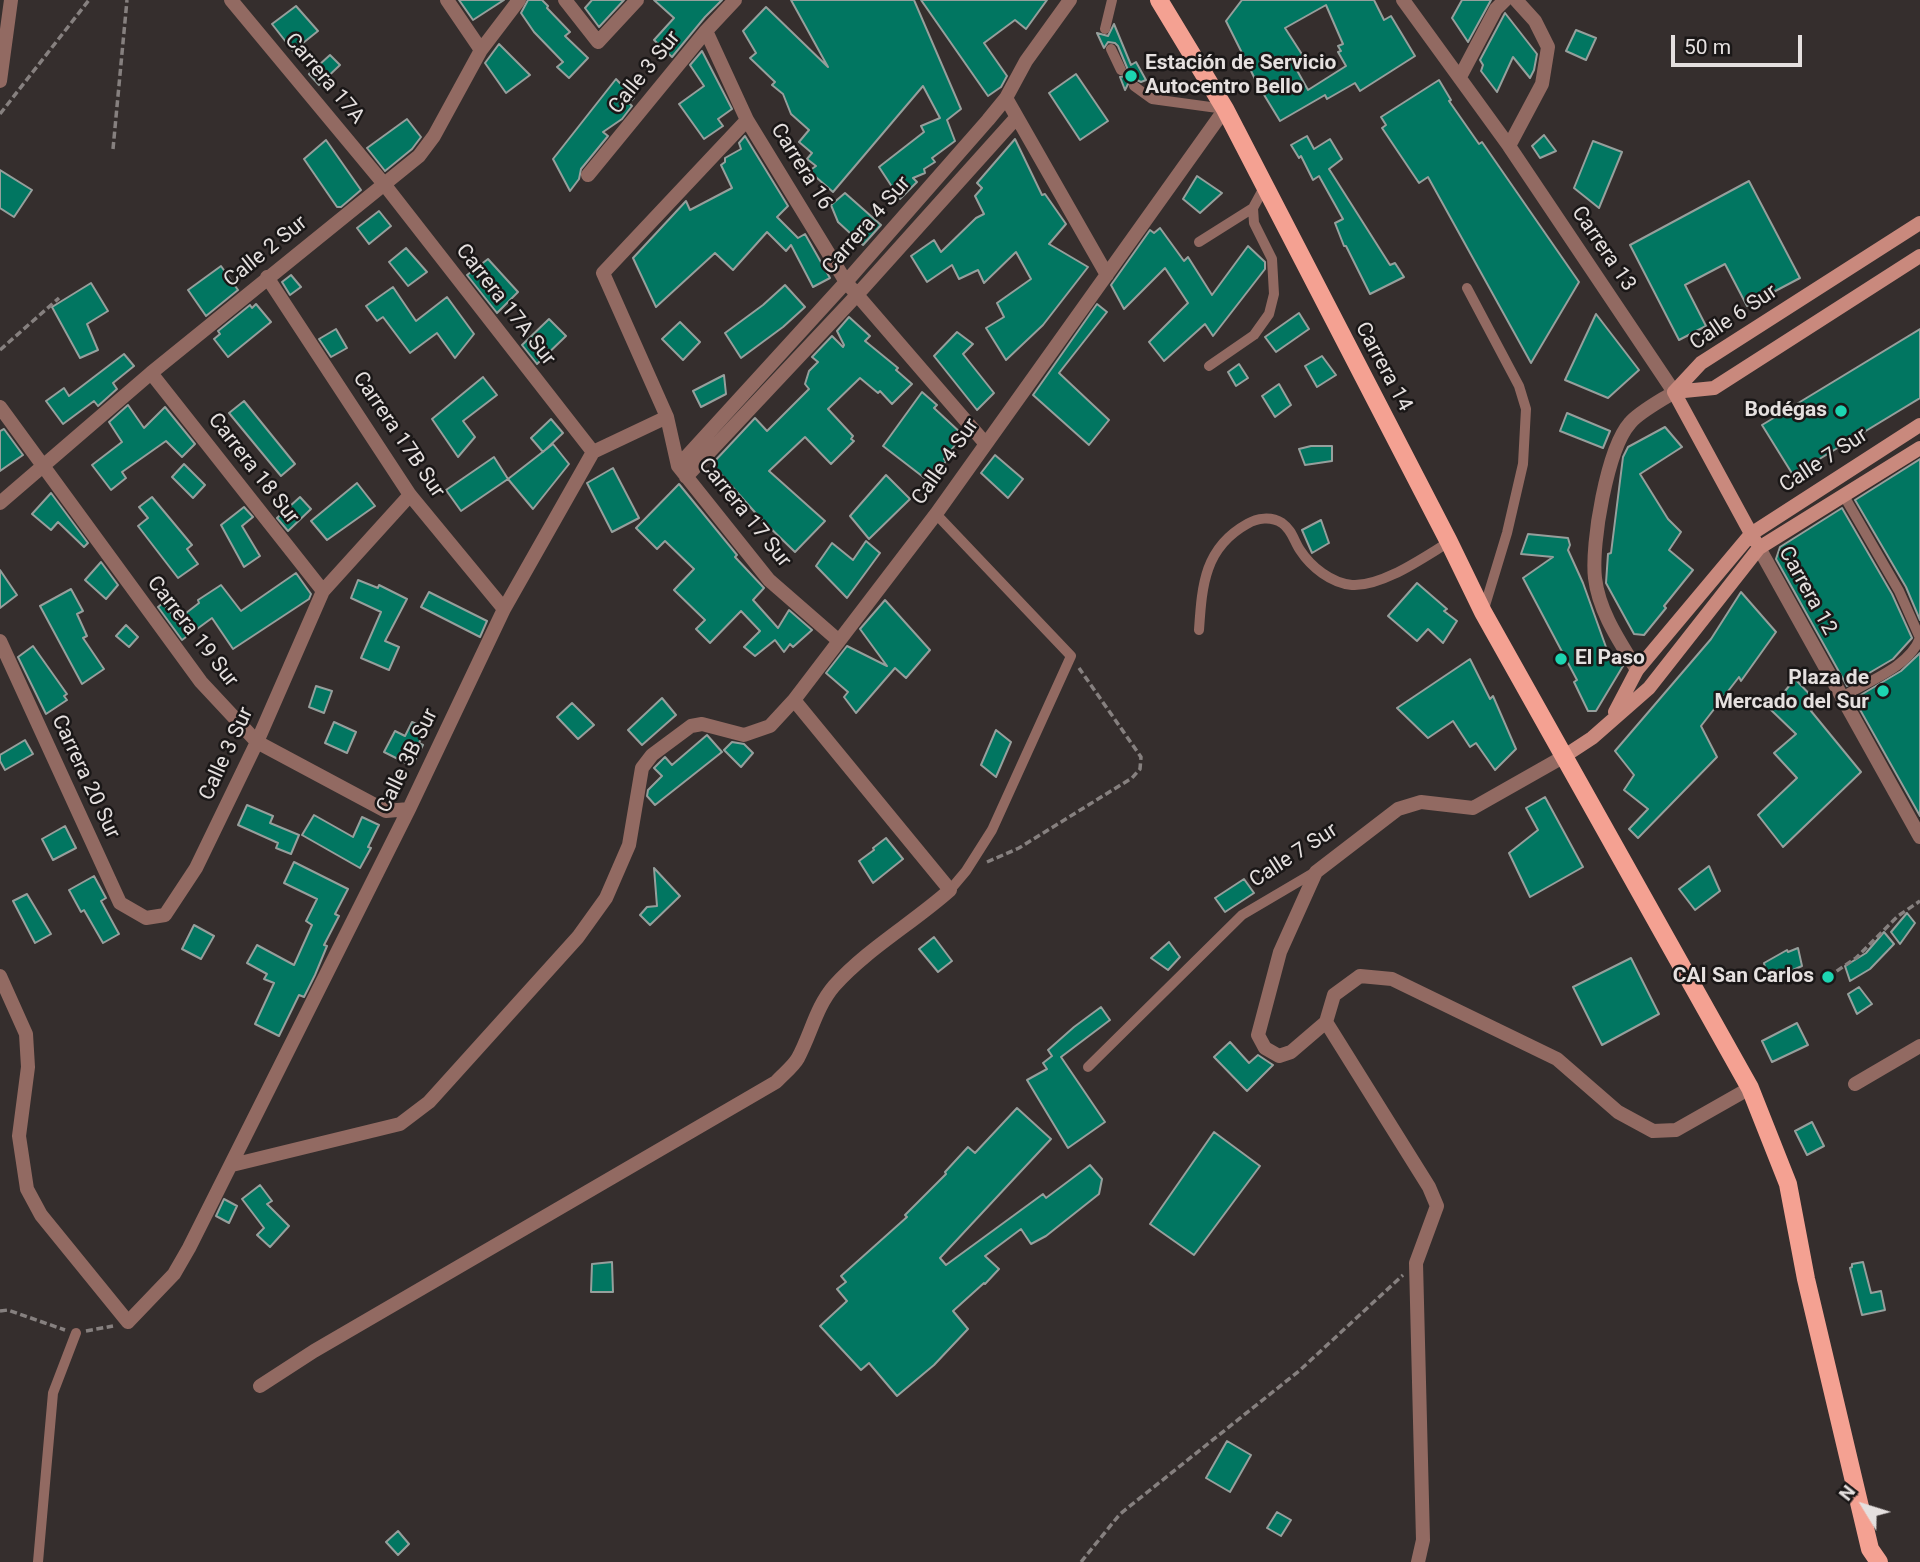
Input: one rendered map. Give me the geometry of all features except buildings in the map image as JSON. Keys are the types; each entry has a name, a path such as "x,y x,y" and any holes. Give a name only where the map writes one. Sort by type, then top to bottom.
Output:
{"main road":[{"name":"Carrera 14","path":"1159,0 1225,109 1483,612 1750,1088 1788,1184 1838,1422 1870,1549 1879,1562"},
{"name":"Calle 6 Sur","path":"1674,391 1701,363 1920,223"},
{"path":"1674,391 1714,388 1920,256"},
{"name":"Carrera 13","path":"1674,391 1759,548"},
{"name":"Calle 7 Sur","path":"1611,720 1637,670 1751,534 1920,425"},
{"name":"Calle 7 Sur","path":"1759,548 1920,448"},
{"path":"1563,757 1592,738 1649,688 1759,548"}],"street":[{"path":"0,81 10,0"},
{"name":"Carrera 17A","path":"231,0 384,184"},
{"path":"447,0 481,50"},
{"name":"Calle 2 Sur","path":"0,503 151,373 419,156 434,136 481,50 519,0"},
{"path":"565,0 598,42 637,0"},
{"name":"Calle 3 Sur","path":"588,175 706,31 736,0"},
{"name":"Carrera 4 Sur","path":"682,471 1006,98 1026,61 1070,0"},
{"name":"Carrera 13","path":"1403,0 1509,146 1674,391"},
{"path":"1460,77 1496,9 1505,0"},
{"path":"1509,146 1542,84 1548,47 1535,21 1516,0"},
{"name":"Carrera 16","path":"706,31 747,120 846,282 985,443"},
{"path":"1006,98 1107,275"},
{"name":"Calle 4 Sur","path":"232,1165 400,1124 429,1102 578,937 606,898 629,845 642,768 652,755 691,726 702,724 744,735 770,726 794,700 936,514 1225,109"},
{"path":"682,471 856,296 1016,118"},
{"name":"Carrera 17 Sur","path":"747,120 603,273 667,416 682,471 769,580 839,641"},
{"name":"Carrera 17A Sur","path":"384,184 593,452"},
{"name":"Carrera 17B Sur","path":"267,277 410,495 504,609"},
{"name":"Carrera 18 Sur","path":"151,373 323,591"},
{"path":"1637,670 1606,618 1595,578 1604,486 1614,454 1630,422 1674,391"},
{"name":"Carrera 19 Sur","path":"0,407 201,682 257,741 386,811 409,809"},
{"path":"593,452 667,416"},
{"name":"Calle 3B Sur","path":"128,1322 174,1274 232,1165 409,809 504,609 593,452"},
{"name":"Calle 3 Sur","path":"146,918 165,915 196,868 257,741 323,591 410,495"},
{"name":"Carrera 12","path":"1759,548 1920,837"},
{"name":"Carrera 20 Sur","path":"0,641 120,903 146,918"},
{"path":"260,1386 314,1351 776,1082 797,1060 818,1010 833,988 855,965 923,914 950,890 794,700"},
{"name":"Calle 7 Sur","path":"1316,872 1398,809 1421,802 1473,808 1563,757"},
{"path":"1316,872 1280,952 1258,1035 1265,1048 1279,1056 1291,1052 1326,1022 1334,995 1360,976 1392,979 1557,1059 1618,1112 1653,1130 1676,1130 1750,1088"},
{"path":"0,976 26,1034 28,1067 19,1136 27,1189 41,1215 128,1322"},
{"path":"1326,1022 1429,1187 1437,1206 1416,1263 1423,1540 1418,1562"},
{"path":"1855,1084 1920,1046"}],"lane":[{"path":"1105,29 1112,0"},
{"path":"1111,49 1121,70"},
{"path":"1134,86 1152,99 1225,109"},
{"path":"1199,242 1253,208 1265,186"},
{"path":"1209,366 1254,335 1269,314 1274,294 1272,259 1254,223 1253,208"},
{"path":"1467,288 1519,386 1526,409 1523,464 1507,533 1483,612"},
{"path":"1842,696 1899,663 1915,651 1920,638 1899,591 1844,496"},
{"path":"936,514 1071,656 992,830 966,871 950,890"},
{"path":"1199,631 1200,605 1208,562 1219,545 1235,530 1254,520 1269,518 1282,523 1315,568 1332,580 1353,585 1378,581 1449,542"},
{"name":"Calle 7 Sur","path":"1088,1067 1242,915 1316,872"},
{"path":"38,1562 52,1393 76,1333"}],"path":[{"path":"0,114 89,0"},
{"path":"113,149 127,0"},
{"path":"0,350 59,298"},
{"path":"966,871 1019,848 1132,778 1140,769 1142,757 1071,656"},
{"path":"1828,976 1856,958 1898,916 1920,901"},
{"path":"1081,1562 1120,1514 1299,1371 1416,1263"},
{"path":"0,1311 8,1310 76,1333 128,1322"}],"place":[{"name":"Estación de Servicio Autocentro Bello","path":"1131,76"},
{"name":"Bodégas","path":"1841,411"},
{"name":"El Paso","path":"1561,659"},
{"name":"Plaza de Mercado del Sur","path":"1883,691"},
{"name":"CAI San Carlos","path":"1828,977"}]}
